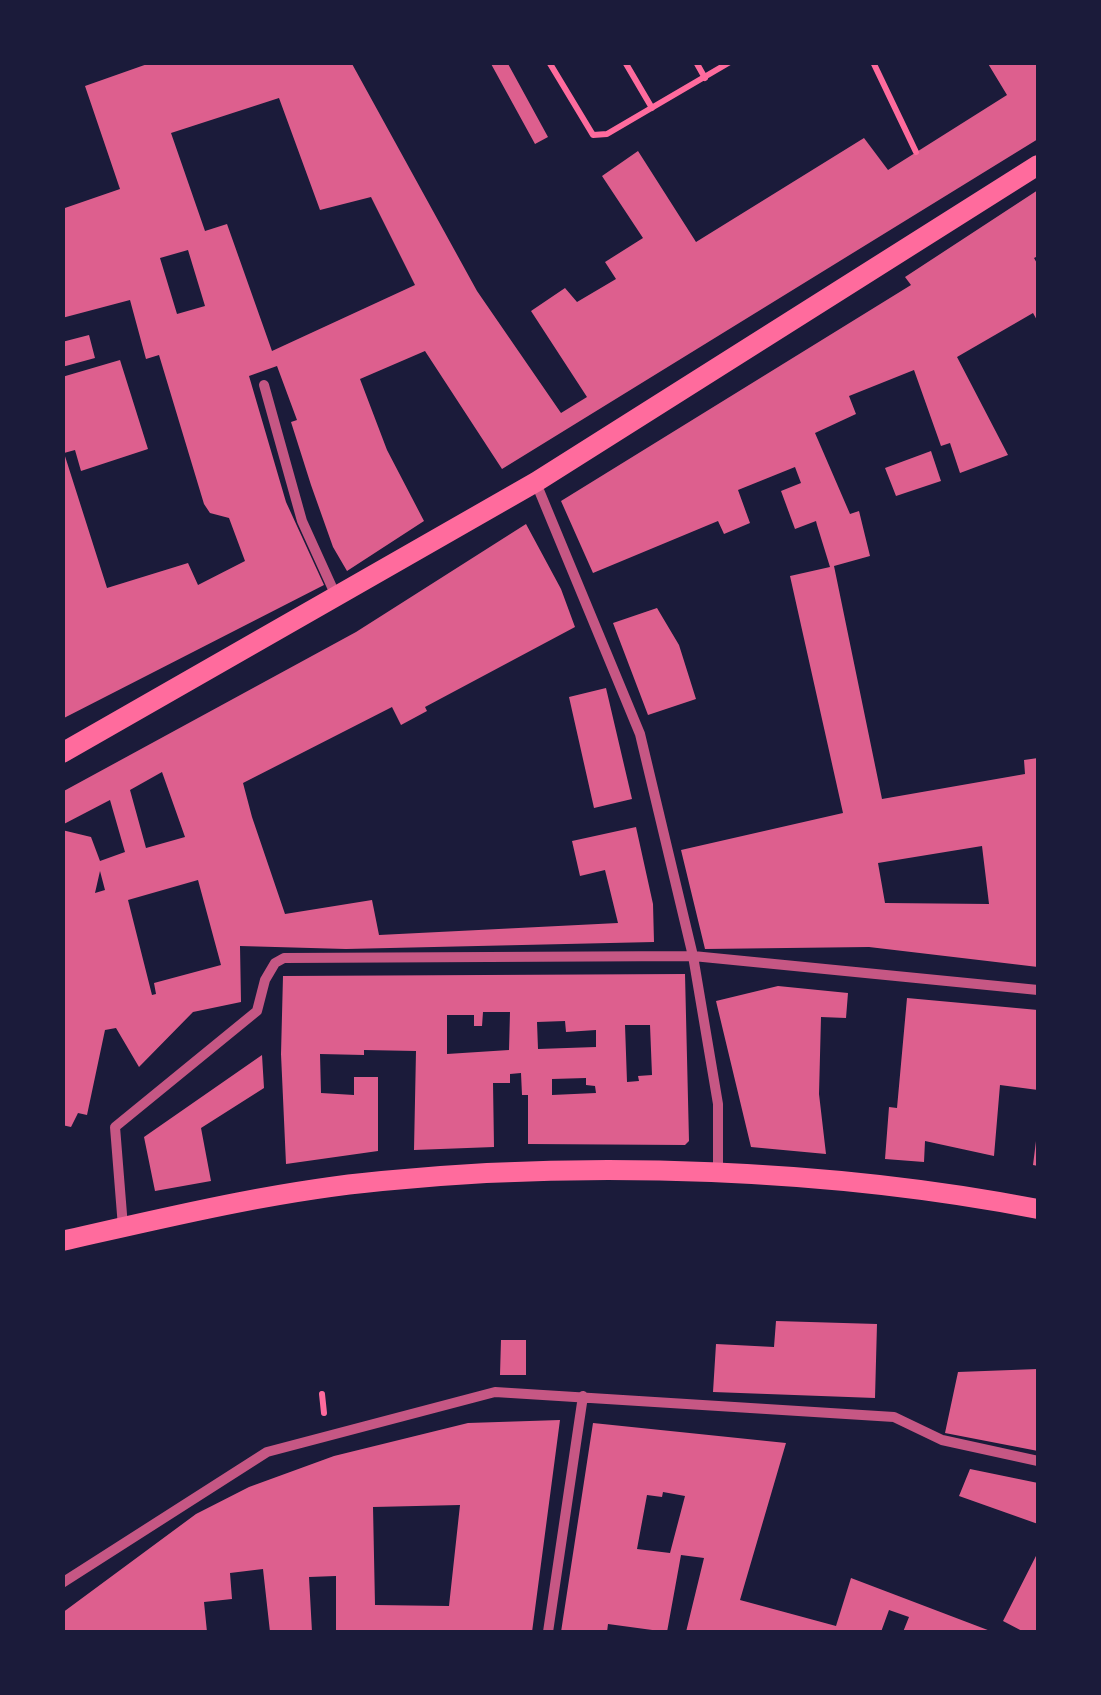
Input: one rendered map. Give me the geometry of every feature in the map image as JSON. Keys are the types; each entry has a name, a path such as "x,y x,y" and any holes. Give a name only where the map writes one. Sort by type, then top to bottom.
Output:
{"main road":[{"path":"62,753 536,482 1038,165"},
{"path":"62,1241 194,1213 385,1180 530,1172 718,1176 879,1185 1038,1209"}],"street":[{"path":"264,386 302,521 336,596"},
{"path":"536,482 640,734 693,956 718,1104 718,1176"},
{"path":"123,1227 114,1127 257,1011 265,980 274,963 284,958 693,956 1038,990"},
{"path":"62,1583 267,1452 495,1392 894,1417 942,1440 1038,1461"},
{"path":"548,1632 583,1396"}],"path":[{"path":"549,62 593,134 607,134 730,62"},
{"path":"625,62 652,108"},
{"path":"696,62 705,78"},
{"path":"873,62 916,152"}],"building":[{"path":"153,62 351,62 477,291 561,413 587,397 531,311 565,288 577,302 616,279 605,262 643,238 602,176 638,151 696,242 864,138 888,170 1007,95 987,62 1038,62 1038,139 502,469 425,351 360,379 387,450 424,521 347,571 333,547 311,485 291,422 297,420 277,366 249,376 286,502 324,585 62,719 62,377 120,360 148,449 81,471 75,450 64,453 107,588 188,563 198,585 245,561 229,518 210,513 204,504 159,355 146,359 130,300 62,318 62,209 120,189 85,86","holes":["279,98 320,210 371,197 415,285 272,351 227,224 205,231 171,133","188,250 205,306 177,314 160,258"]},
{"path":"490,62 507,62 548,137 535,144"},
{"path":"1038,190 1038,256 1034,258 1038,265 1038,322 1033,313 957,357 1008,455 960,473 950,443 941,446 914,370 849,396 856,414 815,433 850,514 859,511 870,556 834,566 882,799 1025,774 1024,760 1038,758 1038,967 869,947 705,949 681,850 843,813 790,576 830,567 816,521 795,529 781,491 801,483 795,467 738,490 750,523 724,534 718,521 593,573 561,501 911,285 905,277","holes":["982,846 989,904 885,903 878,863"]},
{"path":"89,335 95,358 62,367 62,342"},
{"path":"931,451 941,481 896,496 885,468"},
{"path":"526,524 561,589 575,627 425,707 427,711 401,725 392,707 243,783 285,914 372,900 379,935 618,923 605,870 580,876 572,841 636,827 653,904 654,942 346,949 240,946 241,1002 193,1012 139,1067 116,1028 105,1030 87,1115 78,1113 71,1127 62,1125 62,830 91,837 100,861 125,852 110,800 62,825 62,792 356,632","holes":["162,772 185,837 146,848 130,790","100,871 105,890 95,893","198,880 221,965 154,983 156,994 152,995 128,900"]},
{"path":"657,608 679,645 696,699 648,715 613,623"},
{"path":"606,688 632,799 594,808 569,697"},
{"path":"685,974 689,1141 685,1145 528,1144 528,1095 522,1095 521,1073 510,1074 510,1083 493,1083 494,1147 414,1150 416,1051 364,1050 364,1055 320,1054 321,1093 354,1095 354,1077 378,1077 378,1151 286,1164 281,1054 283,976","holes":["483,1012 510,1012 509,1050 447,1054 447,1015 474,1015 474,1026 482,1026","565,1021 566,1032 596,1030 596,1047 538,1049 537,1022","625,1025 650,1025 652,1075 627,1082","586,1078 586,1085 595,1086 596,1093 552,1095 552,1079"]},
{"path":"778,986 848,993 846,1018 821,1017 819,1094 826,1154 751,1147 716,1001"},
{"path":"907,998 1038,1010 1038,1090 1000,1085 994,1156 925,1141 924,1162 885,1159 889,1107 897,1108"},
{"path":"262,1055 264,1088 201,1128 211,1181 155,1191 144,1137"},
{"path":"1038,1141 1038,1166 1033,1165"},
{"path":"776,1321 877,1324 875,1398 713,1392 716,1344 774,1347"},
{"path":"501,1340 526,1340 526,1375 500,1375"},
{"path":"1038,1369 1038,1451 945,1433 958,1372"},
{"path":"560,1420 532,1632 336,1632 336,1576 309,1577 312,1632 270,1632 263,1569 230,1573 232,1599 204,1602 207,1632 62,1632 62,1613 196,1514 249,1487 334,1456 468,1423","holes":["460,1505 449,1606 375,1605 373,1507"]},
{"path":"593,1423 786,1443 740,1600 836,1626 851,1578 993,1632 903,1632 909,1617 889,1610 881,1632 686,1632 704,1558 681,1555 667,1632 608,1624 607,1632 561,1632","holes":["663,1492 685,1496 670,1553 637,1549 647,1495 662,1497"]},
{"path":"970,1469 1038,1483 1038,1524 959,1496"},
{"path":"1038,1552 1038,1632 1024,1632 1003,1621"}]}
